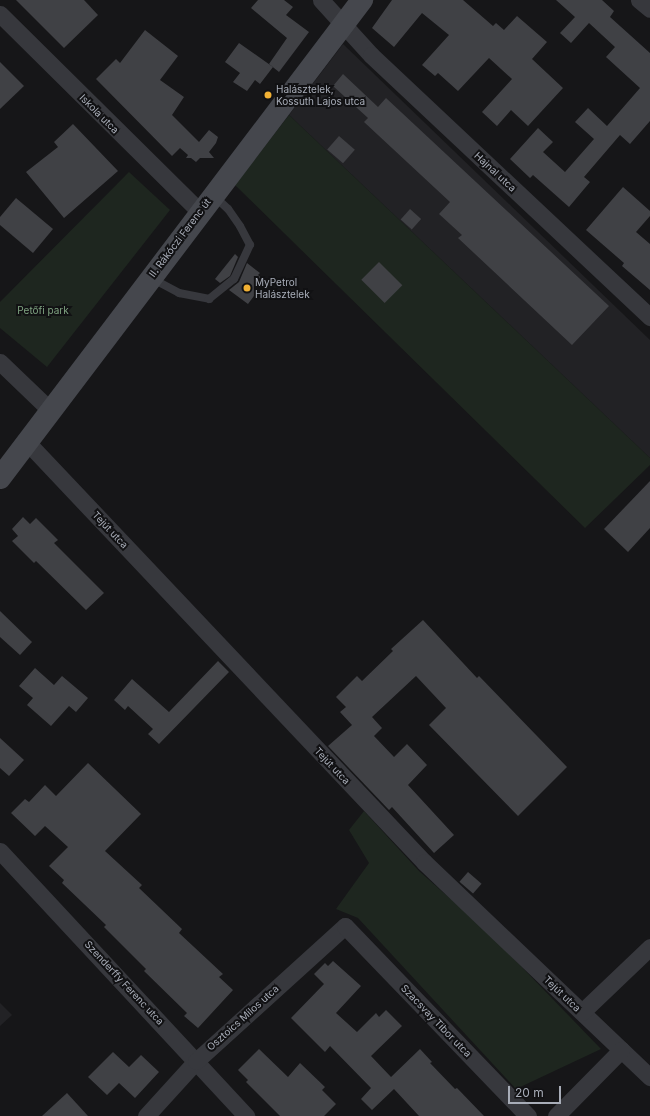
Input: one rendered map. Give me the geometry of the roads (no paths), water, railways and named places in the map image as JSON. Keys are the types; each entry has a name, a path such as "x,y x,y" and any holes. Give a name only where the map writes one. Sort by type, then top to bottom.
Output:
{"main road":[{"name":"II. Rákóczi Ferenc út","path":"0,478 343,23 362,0"}],"street":[{"name":"Hajnal utca","path":"321,0 371,55 650,317"},
{"path":"640,0 650,9"},
{"name":"Iskola utca","path":"0,14 200,212"},
{"path":"0,362 51,410"},
{"name":"Tejút utca","path":"27,442 424,862 650,1078"},
{"name":"Szenderffy Ferenc utca","path":"0,851 196,1060 246,1116"},
{"name":"Osztoics Milos utca","path":"146,1116 196,1060 345,926"},
{"name":"Szacsvay Tibor utca","path":"345,926 528,1116"},
{"path":"582,1012 650,947"},
{"path":"556,1116 621,1050"}],"lane":[{"path":"151,278 179,293 210,299 234,279 250,245 240,226 228,209 213,195"}],"place":[{"name":"Halásztelek, Kossuth Lajos utca","path":"268,95"},
{"name":"MyPetrol Halásztelek","path":"247,288"}],"park label":[{"name":"Petőfi park","path":"43,311"}]}
